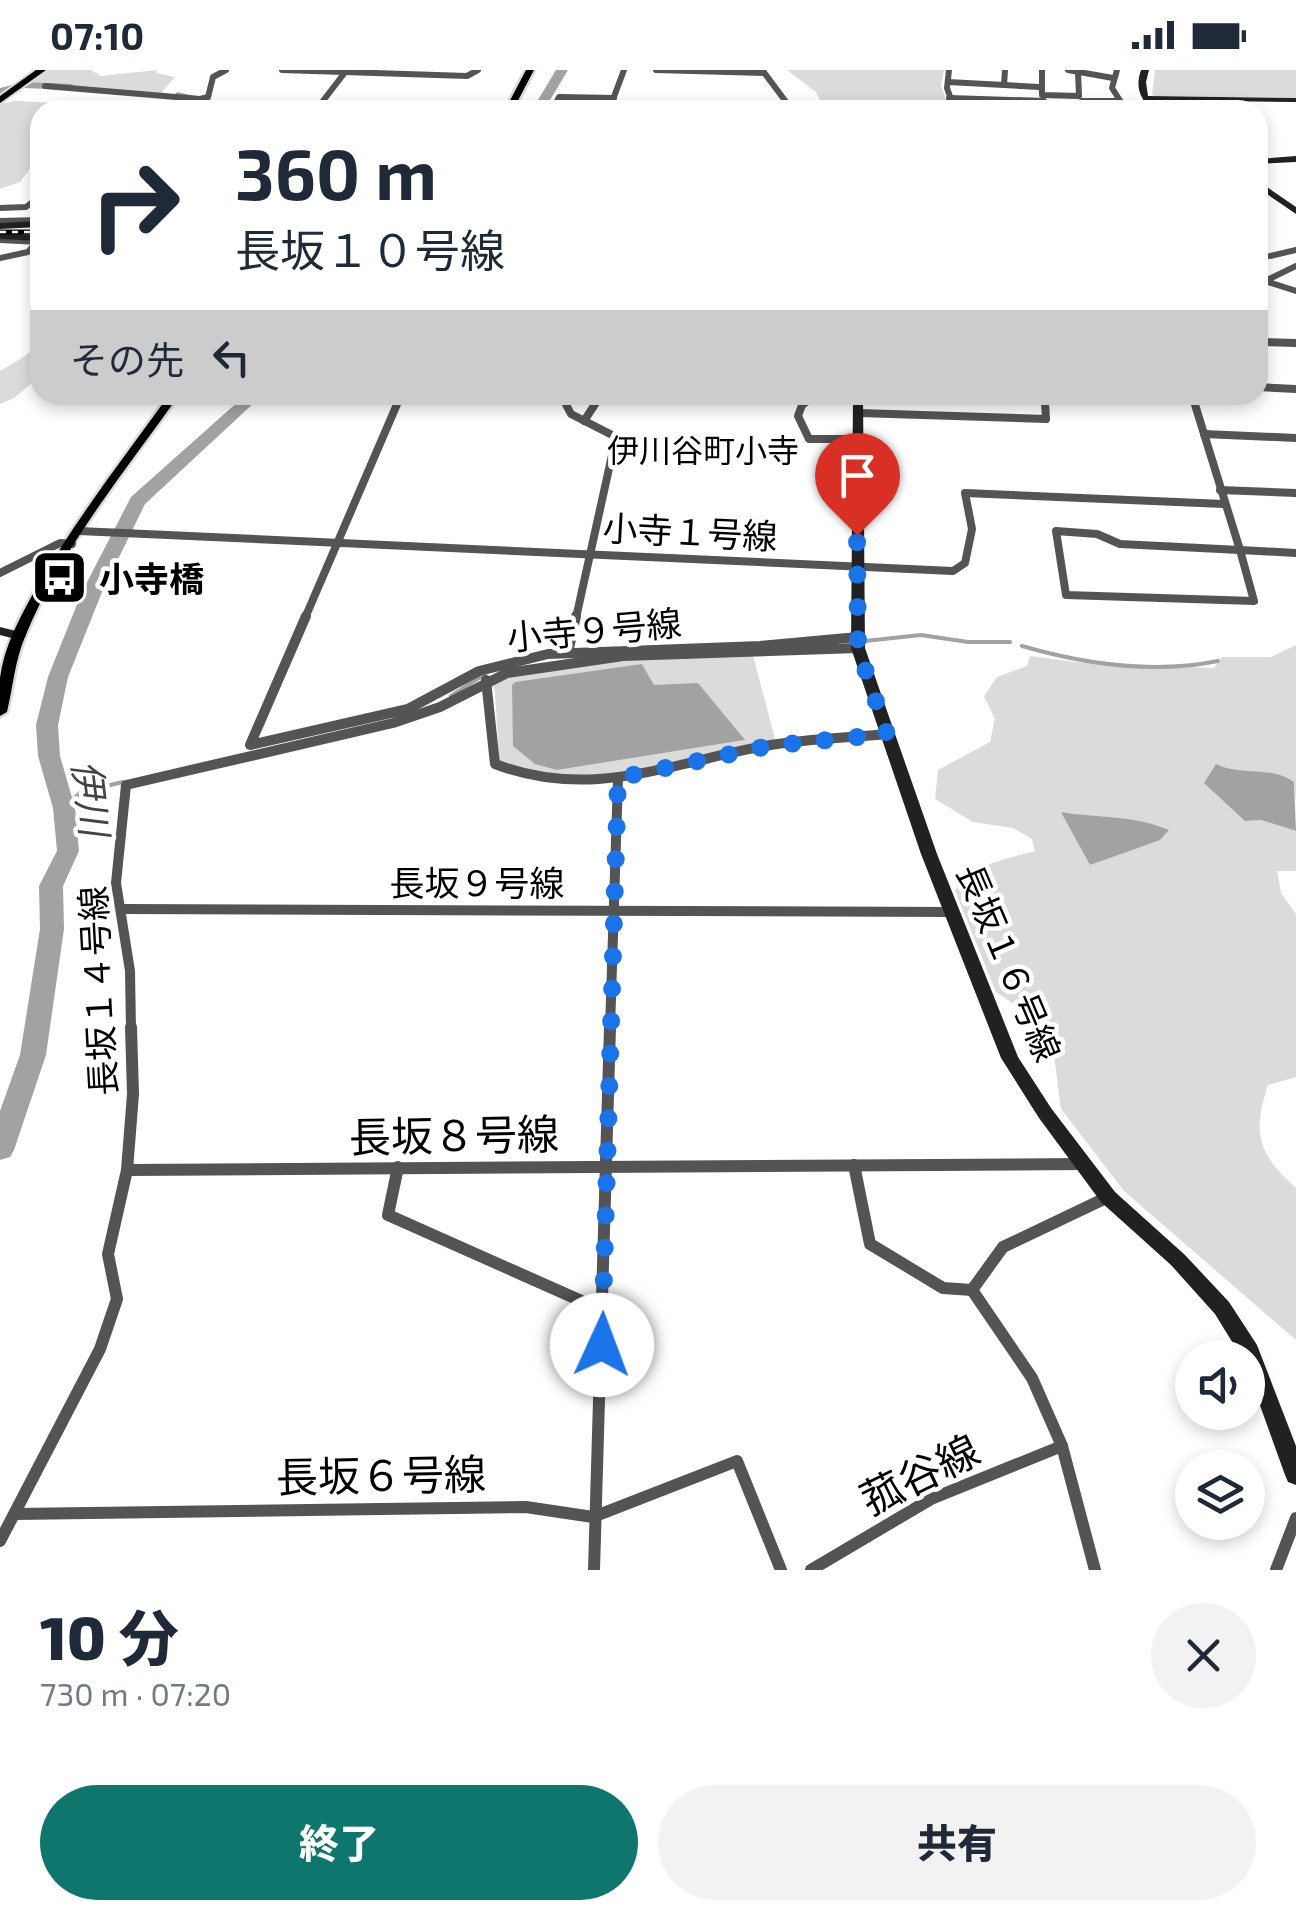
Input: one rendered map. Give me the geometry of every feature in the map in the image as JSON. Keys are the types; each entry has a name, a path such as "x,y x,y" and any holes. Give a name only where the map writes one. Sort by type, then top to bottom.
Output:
{"highway":[{"path":"0,96 28,75 42,70"}],"main road":[{"path":"518,100 530,70"},
{"path":"0,712 19,636 76,538 167,405"}],"street":[{"path":"45,86 202,99 213,77 226,70"},
{"path":"282,70 467,76 478,70"},
{"path":"558,100 614,98 624,70"},
{"path":"656,70 764,72 766,84 787,100"},
{"path":"948,70 949,98 1044,100"},
{"path":"1004,85 1006,70"},
{"path":"1042,70 1042,96 1079,96 1078,72"},
{"path":"1068,70 1113,78"},
{"path":"1117,70 1112,88 1118,100"},
{"path":"1142,70 1143,98 1296,100"},
{"path":"324,100 346,71"},
{"path":"966,83 968,74"},
{"path":"948,82 1039,87"},
{"path":"1268,164 1296,159"},
{"path":"1268,166 1296,167"},
{"path":"1268,191 1296,211"},
{"path":"0,208 30,204"},
{"path":"0,224 30,223"},
{"path":"0,237 30,239"},
{"path":"0,258 30,250"},
{"path":"1270,256 1296,250"},
{"path":"1268,279 1296,266"},
{"path":"1268,282 1296,291"},
{"path":"1268,342 1296,343"},
{"path":"1268,388 1296,389"},
{"path":"250,751 397,405"},
{"path":"567,405 571,414 616,437 568,652"},
{"path":"584,421 594,405"},
{"path":"803,405 798,416 809,439 858,439"},
{"path":"657,651 734,655 858,642 859,405"},
{"path":"859,413 1046,420 1045,405"},
{"path":"1195,405 1240,550 1254,602 1066,594 1056,530 1097,534 1120,544 1240,550 1296,553"},
{"path":"1204,434 1296,438"},
{"path":"1220,490 1296,493"},
{"name":"小寺１号線","path":"0,574 60,543 94,532 953,571 965,564 972,528 965,493 1224,504"},
{"path":"0,631 19,636"},
{"name":"長坂１６号線","path":"858,642 951,912 1010,1058 1081,1164 1108,1197 1178,1260 1222,1308 1250,1352 1296,1475"},
{"name":"小寺９号線","path":"250,751 432,701 487,668 568,652 657,651"},
{"name":"長坂１４号線","path":"0,1540 100,1348 117,1299 108,1254 128,1170 133,1094 130,971 124,909 116,883 126,785 250,751 393,723 440,707 506,672 657,651"},
{"path":"486,680 495,764 552,783 618,778 768,746 887,734"},
{"path":"594,1570 618,778"},
{"name":"長坂９号線","path":"124,909 951,912"},
{"path":"854,1164 870,1244 943,1288 972,1290"},
{"name":"長坂８号線","path":"128,1170 1081,1164"},
{"path":"398,1167 388,1215 604,1310"},
{"path":"972,1290 1004,1246 1108,1197"},
{"path":"972,1290 1032,1378 1062,1446 1095,1570"},
{"name":"菰谷線","path":"811,1570 931,1499 1062,1446"},
{"name":"長坂６号線","path":"15,1514 526,1507 593,1517 737,1461 781,1570"},
{"path":"1276,1570 1296,1518"}],"shaded area":[{"path":"49,70 91,70 101,76 157,70 156,73 175,77 161,93 28,84"},
{"path":"787,70 944,70 941,86 946,100 820,100 816,92"},
{"path":"1155,70 1296,70 1296,98 1156,96 1152,95"},
{"path":"30,102 30,168 20,182 0,189 0,104"},
{"path":"30,352 30,384 0,404 0,371"},
{"path":"1296,645 1296,803 1294,782 1285,777 1216,765 1245,821 1261,820 1296,831 1296,871 1277,871 1281,893 1296,914 1296,1077 1268,1085 1260,1130 1273,1165 1296,1188 1296,1340 1124,1191 1061,1109 1054,1055 1023,1010 996,992 955,891 980,869 1035,851 1032,839 1013,828 973,822 935,799 938,770 990,742 995,719 984,696 997,677 1027,666 1030,656 1075,662 1214,668 1222,657 1271,657","holes":["1062,812 1131,820 1169,830 1091,865"]},
{"path":"753,656 775,739 623,773 543,778 499,761 495,692 490,680 632,659","holes":["642,664 654,686 745,740 557,770"]},
{"path":"642,664 654,685 698,683 745,740 557,770 535,764 513,746 515,682"},
{"path":"1216,764 1276,774 1294,782 1296,831 1261,820 1245,821 1204,783"},
{"path":"1061,812 1130,819 1169,830 1160,840 1090,865"}],"waterway":[{"name":"伊川","path":"544,100 562,70"},
{"path":"0,91 24,85 71,87"},
{"path":"177,95 200,100"},
{"name":"伊川","path":"0,1150 33,1055 52,929 51,886 68,851 64,808 49,756 47,725 58,677 92,592 137,501 243,405"},
{"path":"865,641 921,635 968,642 1010,642"},
{"path":"1022,646 1070,658 1144,667 1218,661"},
{"path":"451,696 485,674"},
{"path":"64,808 81,792 123,782"}],"railway":[{"path":"0,232 30,232"}],"place":[{"name":"小寺橋","path":"60,578"}],"district":[{"name":"伊川谷町小寺","path":"703,449"}],"route":[{"path":"602,1345 618,778 768,746 887,734 858,648 857,535"}]}
